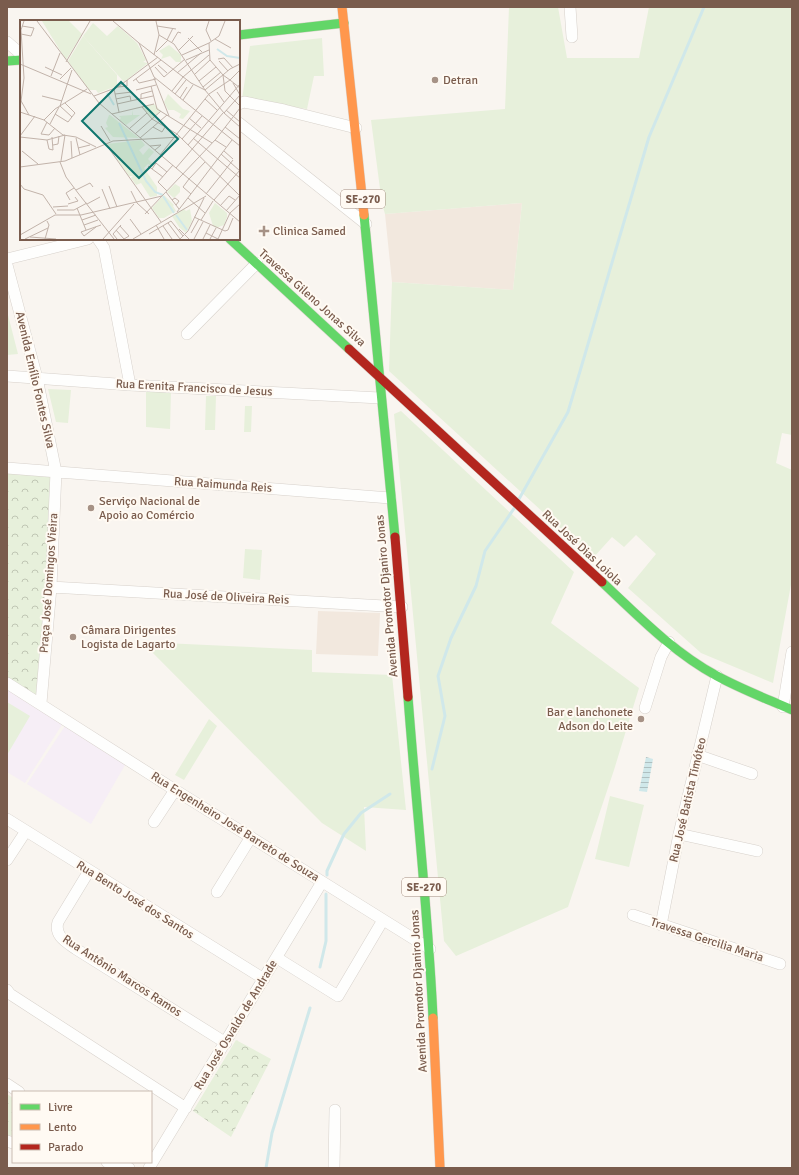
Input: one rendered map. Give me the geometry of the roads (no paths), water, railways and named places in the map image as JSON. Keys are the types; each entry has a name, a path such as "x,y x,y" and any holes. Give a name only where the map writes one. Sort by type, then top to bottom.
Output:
{"main road":[{"name":"SE-270","path":"342,7 344,23"},
{"path":"240,35 344,23"},
{"name":"Avenida Promotor Djaniro Jonas","path":"344,23 366,224 380,398 402,607 415,793 430,949 440,1168"},
{"path":"7,61 20,60"},
{"name":"Travessa Gileno Jonas Silva","path":"231,240 378,374"},
{"name":"Rua José Dias Loiola","path":"378,374 532,518 686,656 717,676 787,709"}],"street":[{"path":"570,7 572,37"},
{"path":"7,42 20,53"},
{"path":"240,104 244,102 284,110 356,128"},
{"path":"240,124 366,224"},
{"path":"7,259 84,240"},
{"path":"99,240 104,248 130,385"},
{"path":"186,334 256,263"},
{"name":"Avenida Emílio Fontes Silva","path":"7,265 37,378 56,472"},
{"name":"Rua Erenita Francisco de Jesus","path":"7,376 130,385 380,398"},
{"path":"7,468 56,472"},
{"name":"Rua Raimunda Reis","path":"56,472 390,498"},
{"name":"Praça José Domingos Vieira","path":"41,703 51,587 56,472"},
{"name":"Rua José de Oliveira Reis","path":"51,587 402,607"},
{"path":"645,708 661,657 669,642"},
{"path":"787,709 792,652"},
{"name":"Rua José Batista Timóteo","path":"661,926 679,834 717,676"},
{"path":"7,683 41,703"},
{"name":"Rua Engenheiro José Barreto de Souza","path":"41,703 175,790 430,949"},
{"path":"698,755 752,774"},
{"path":"154,822 175,790"},
{"name":"Rua Bento José dos Santos","path":"7,819 264,980"},
{"path":"7,860 26,831"},
{"path":"679,834 757,851"},
{"path":"217,892 251,837"},
{"name":"Rua Antônio Marcos Ramos","path":"88,871 58,922 58,934 63,940 76,949 226,1043"},
{"name":"Rua José Osvaldo de Andrade","path":"149,1168 322,882"},
{"name":"Travessa Gercilia Maria","path":"633,915 661,926 780,964"},
{"path":"277,958 338,996 383,920"},
{"path":"8,993 186,1108"},
{"path":"7,1084 18,1091"},
{"path":"334,1168 335,1110"},
{"path":"111,1163 129,1168"}],"water":[{"path":"646,757 653,759 647,792 639,791"}],"waterway":[{"path":"519,499 568,412 649,137 704,7"},
{"path":"432,769 445,716 438,676 451,638 476,586 485,551 515,507"},
{"path":"327,875 327,871 344,834 361,813 390,794"},
{"path":"320,967 326,941 326,894"},
{"path":"266,1168 272,1133 310,1008"}],"place":[{"name":"Detran","path":"435,80"},
{"name":"Clinica Samed","path":"264,231"},
{"name":"Serviço Nacional de Apoio ao Comércio","path":"91,508"},
{"name":"Câmara Dirigentes Logista de Lagarto","path":"73,637"},
{"name":"Bar e lanchonete Adson do Leite","path":"641,719"}]}
